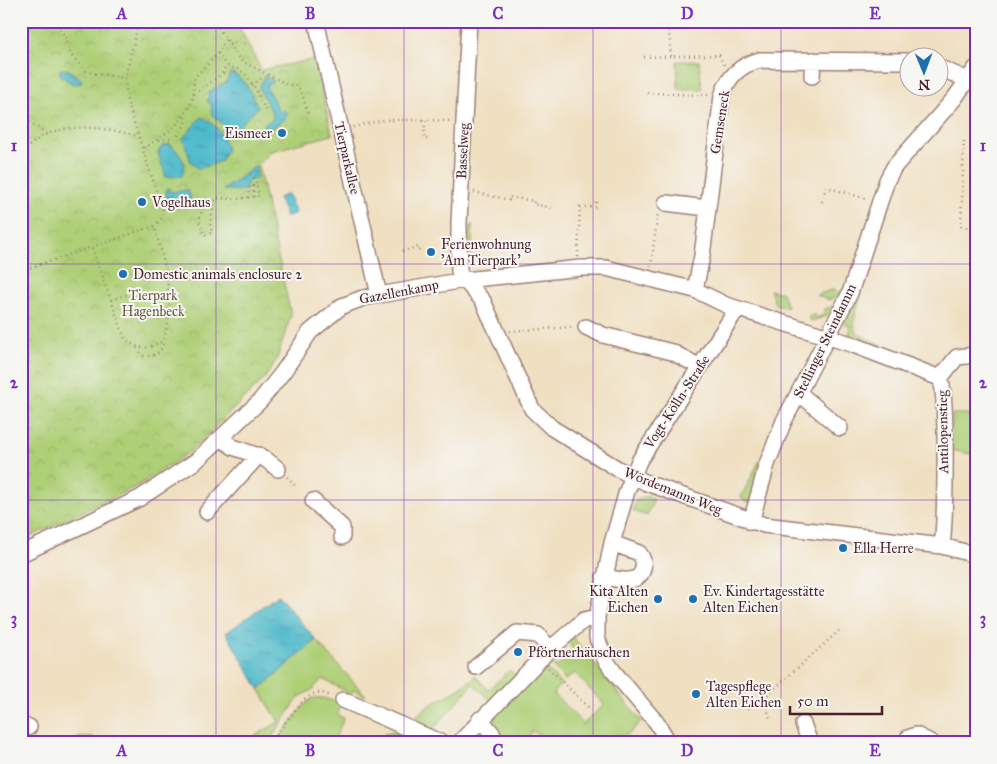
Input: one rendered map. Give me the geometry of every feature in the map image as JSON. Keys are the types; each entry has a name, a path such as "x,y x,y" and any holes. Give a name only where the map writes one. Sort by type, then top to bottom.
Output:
{"street":[{"name":"Tierparkallee","path":"316,21 379,295"},
{"name":"Basselweg","path":"464,280 460,274 458,262 469,21"},
{"name":"Gemseneck","path":"695,290 702,256 722,96 731,76 743,66 760,60 900,60"},
{"path":"812,76 813,60"},
{"path":"950,70 972,74"},
{"name":"Stellinger Steindamm","path":"751,522 775,443 854,285 878,202 894,167 972,74"},
{"path":"666,203 708,208"},
{"name":"Gazellenkamp","path":"21,554 140,498 196,461 222,439 260,401 283,372 310,332 321,321 351,301 464,280 578,268 606,268 695,290 738,309 827,337"},
{"name":"Wördemanns Weg","path":"464,280 481,298 525,396 541,420 556,431 632,476 751,522 794,531 942,546 976,555"},
{"name":"Vogt-Kölln-Straße","path":"669,743 657,723 605,660 597,638 597,617 612,543 632,476 642,454 738,309"},
{"path":"586,327 603,335 672,352 700,366"},
{"name":"Antilopenstieg","path":"827,337 940,378 944,392 942,546"},
{"path":"940,378 957,357 976,355"},
{"path":"799,393 840,428"},
{"path":"222,439 233,447 259,456 278,469"},
{"path":"207,512 259,456"},
{"path":"312,501 342,527 342,537"},
{"path":"604,577 630,580 638,577 643,570 644,562 639,553 612,543"},
{"path":"458,743 545,654 584,620 597,617"},
{"path":"476,668 517,633 538,635 545,654"},
{"path":"343,700 442,743"},
{"path":"480,719 492,733 496,743"},
{"path":"803,724 810,743"},
{"path":"905,743 908,738 916,735 932,743"}],"path":[{"path":"54,21 65,36 71,55 87,72 125,78"},
{"path":"21,271 154,226 161,219 163,211 144,148 138,136 127,101 125,78 139,21"},
{"path":"212,21 240,60 286,84 297,86 302,94 308,113"},
{"path":"656,21 669,31 672,56"},
{"path":"157,140 176,138 185,124 185,115 194,94 195,76 218,53 226,39"},
{"path":"230,44 237,42 248,44"},
{"path":"218,53 226,66"},
{"path":"644,57 719,55 731,76"},
{"path":"226,66 234,66 246,73 266,110"},
{"path":"194,94 223,73 226,66"},
{"path":"252,85 262,78"},
{"path":"647,93 722,96"},
{"path":"144,148 157,140 185,115"},
{"path":"21,116 47,134"},
{"path":"340,130 384,120 464,122"},
{"path":"426,120 424,139 427,139"},
{"path":"21,123 30,121"},
{"path":"21,152 47,134 88,128 107,129 138,136"},
{"path":"964,141 961,226 967,227"},
{"path":"206,198 199,220 204,236 212,233 210,222 216,198 259,196 255,179 248,172"},
{"path":"248,198 250,186 252,186 254,197"},
{"path":"822,202 826,187 878,202"},
{"path":"474,192 509,200 509,197 534,201 533,204 553,208"},
{"path":"578,268 580,207 596,207 596,202"},
{"path":"649,278 658,206 666,203"},
{"path":"92,248 125,339 137,348 143,356 150,357 158,353 163,347 170,312 164,257 154,226"},
{"path":"402,251 419,248 419,252"},
{"path":"110,300 128,294"},
{"path":"496,332 586,327"},
{"path":"137,348 150,347 163,341"},
{"path":"747,709 765,697 841,629"},
{"path":"545,654 590,710"},
{"path":"271,743 299,705 308,696 320,693 343,700"},
{"path":"765,697 770,721"}],"green space":[{"name":"Tierpark Hagenbeck","path":"21,21 236,21 261,70 315,59 332,135 272,151 258,165 291,315 277,359 265,378 192,450 139,485 21,541"},
{"path":"677,61 699,61 702,89 678,89"},
{"path":"472,224 472,244 470,246 470,256 467,258 468,234"},
{"path":"770,290 782,293 787,307 775,304"},
{"path":"831,290 843,293 829,300 816,295"},
{"path":"856,297 860,298 854,323 857,333 881,344 880,348 851,337 848,333 851,332 848,324 845,325 845,317"},
{"path":"833,306 828,315 810,321 808,316 814,314 817,318 825,314 823,310"},
{"path":"952,414 976,414 976,455 951,450"},
{"path":"760,460 762,461 751,503 743,500 741,497"},
{"path":"647,496 654,499 647,516 633,511 636,500"},
{"path":"573,637 641,721 629,734 593,738 593,743 571,743 566,734 553,742 532,731 526,743 504,743 491,720 529,678 545,667 561,684 553,693 583,724 604,705 575,673 565,680 548,663 551,661 557,667 575,651 568,642"},
{"path":"316,640 366,696 353,690 349,699 345,697 347,692 323,679 312,690 299,697 268,743 242,743 279,722 259,689"},
{"path":"510,670 515,675 491,700 473,684 428,735 410,726 423,710 468,683 475,675 488,690"},
{"path":"313,698 324,698 342,704 337,715 344,718 333,743 275,743 306,703"},
{"path":"402,731 433,743 378,743 384,734"},
{"path":"477,734 485,736 491,743 467,743"},
{"path":"82,737 93,737 95,743 67,743"}],"water":[{"path":"60,69 69,70 82,80 81,83 74,84 60,76"},
{"path":"231,72 244,83 258,107 232,133 211,114 212,104 207,102 210,91 226,82"},
{"path":"265,76 274,81 266,86 280,113 284,110 288,113 281,122 263,131 264,124 273,119 273,115 259,88"},
{"path":"201,117 218,130 227,149 221,161 199,169 191,162 183,138"},
{"path":"170,144 182,158 184,171 182,176 166,177 158,153 162,146"},
{"path":"256,166 257,178 248,181 245,190 223,190"},
{"path":"169,188 170,192 188,190 191,199 189,202 180,203 178,198 172,197 172,209 167,202 166,189"},
{"path":"288,194 296,213 286,217 278,198"},
{"path":"278,595 316,640 259,689 226,633"}],"place":[{"name":"Eismeer","path":"282,133"},
{"name":"Vogelhaus","path":"142,202"},
{"name":"Ferienwohnung 'Am Tierpark'","path":"431,252"},
{"name":"Domestic animals enclosure 2","path":"123,274"},
{"name":"Ella Herre","path":"843,548"},
{"name":"Kita Alten Eichen","path":"658,599"},
{"name":"Ev. Kindertagesstätte Alten Eichen","path":"693,599"},
{"name":"Pförtnerhäuschen","path":"518,652"},
{"name":"Tagespflege Alten Eichen","path":"696,694"}]}
